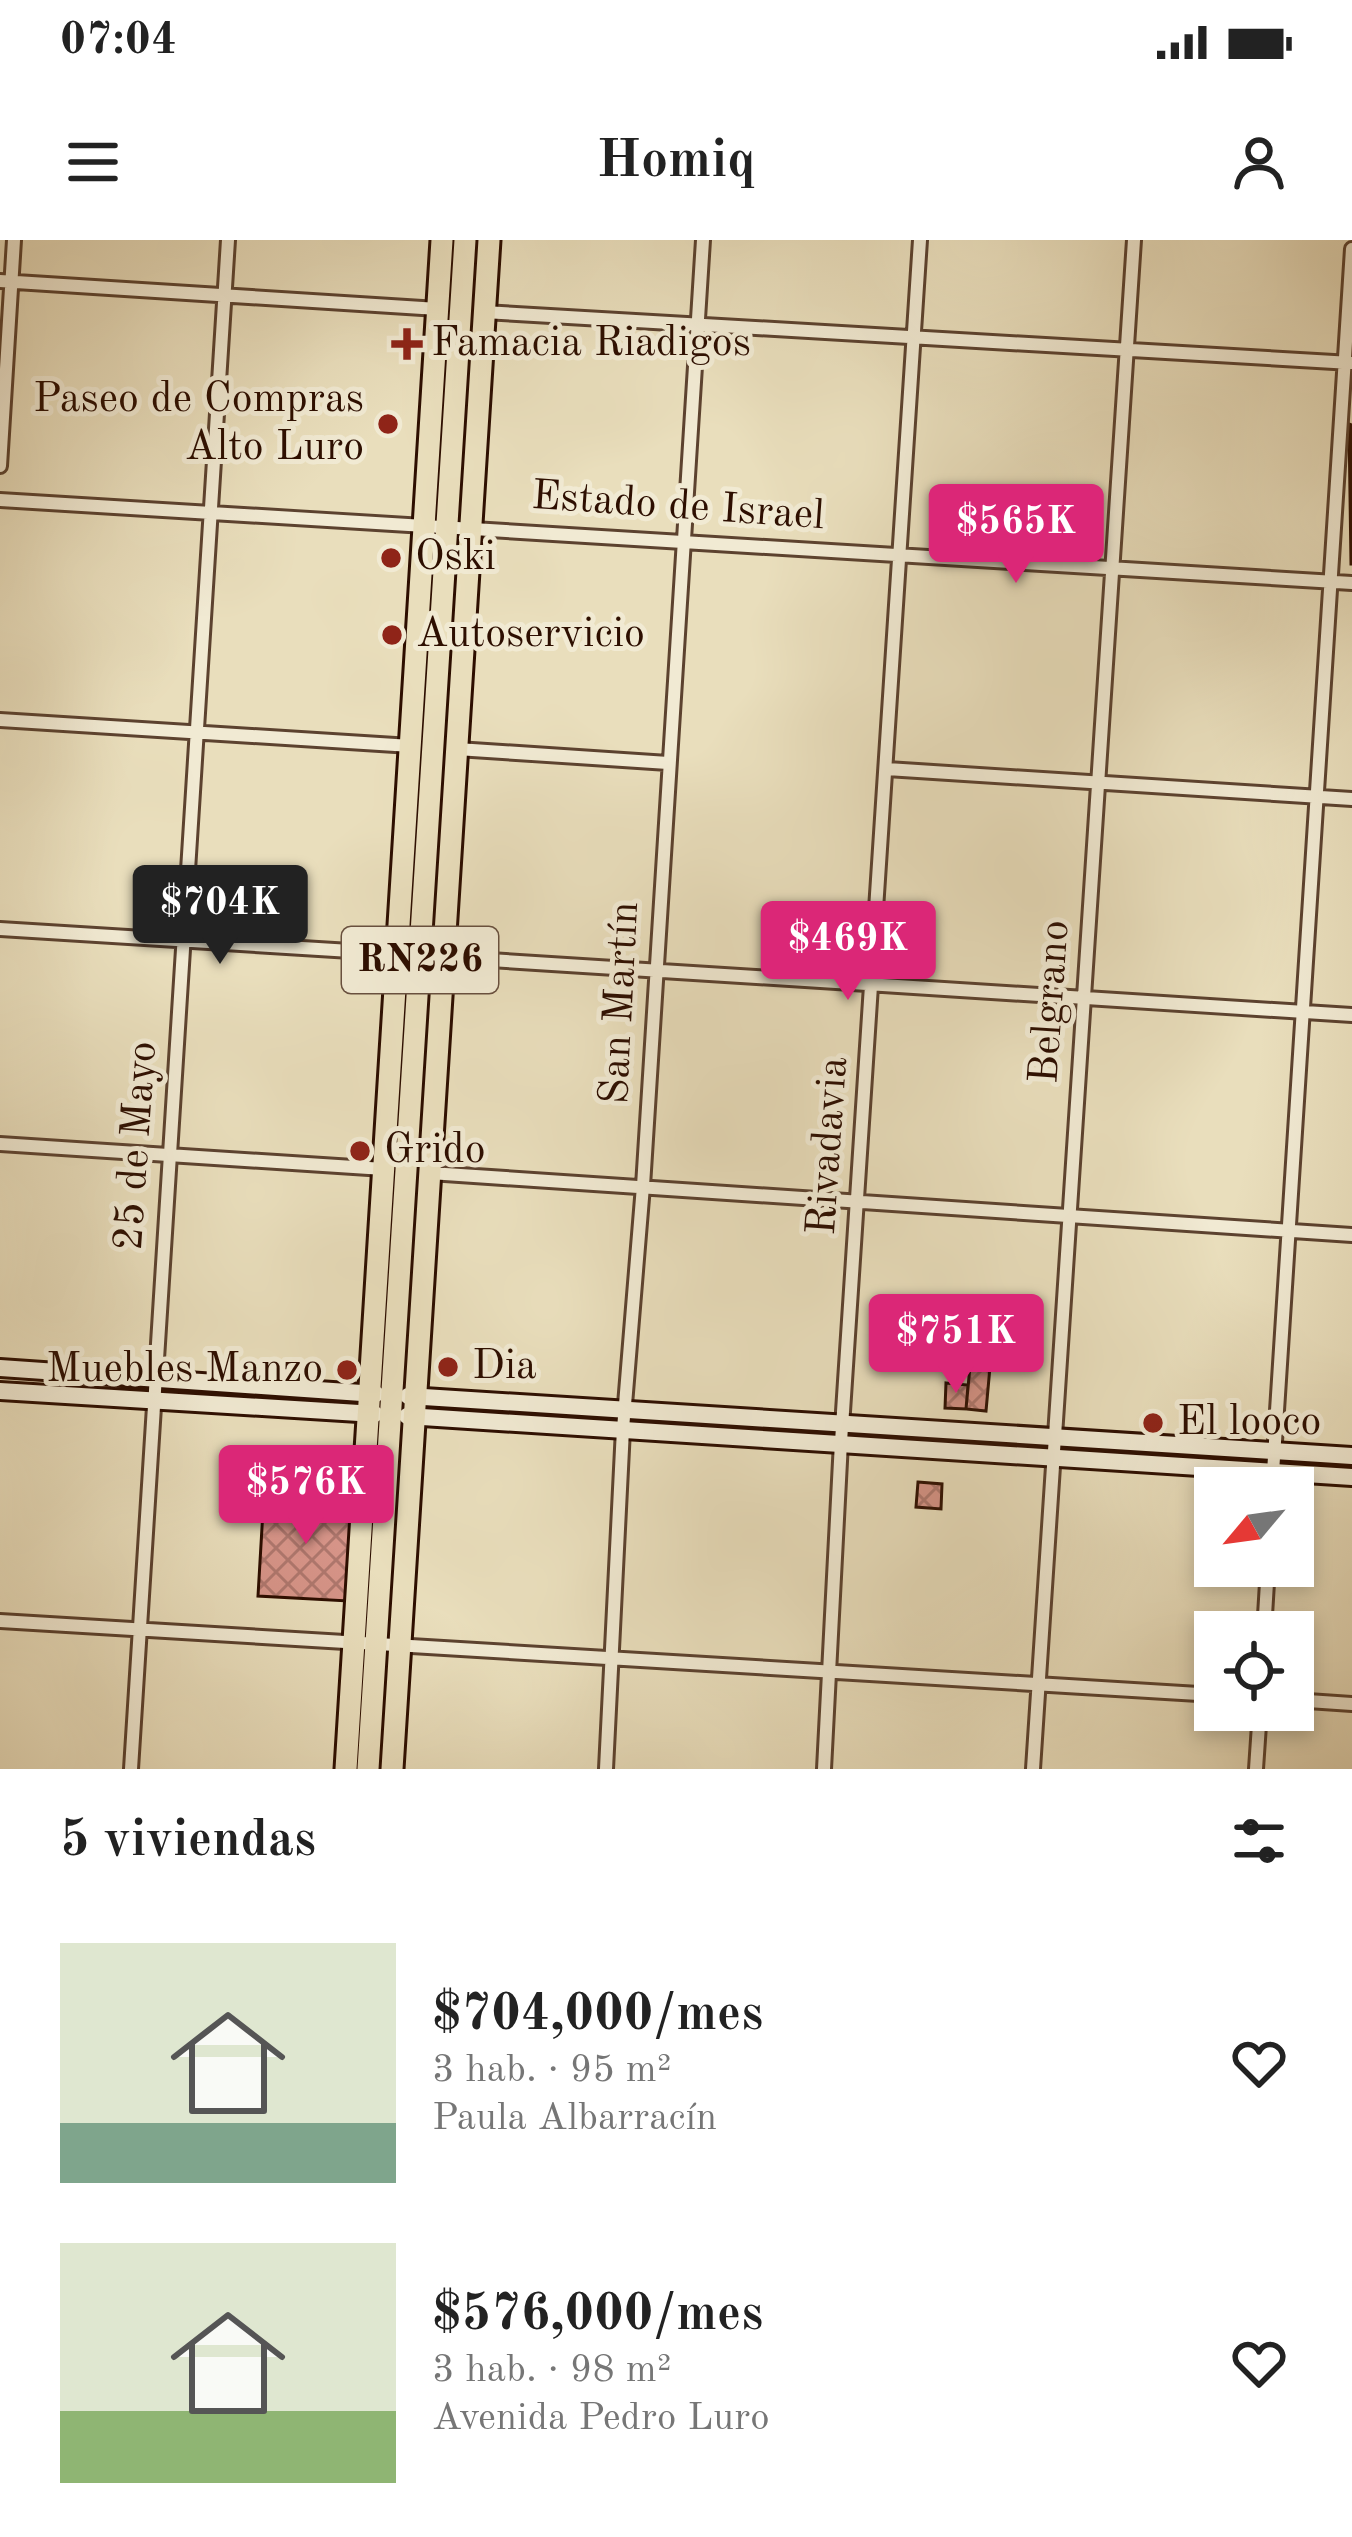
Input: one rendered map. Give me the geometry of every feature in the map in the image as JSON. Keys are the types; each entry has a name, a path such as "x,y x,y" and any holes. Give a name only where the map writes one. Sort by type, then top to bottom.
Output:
{"highway":[{"path":"346,1769 365,1645 381,1405 384,1169 409,954 411,746 436,524 442,240"},
{"name":"RN226","path":"381,1405 436,524 465,240"},
{"path":"392,1769 488,240"},
{"path":"365,1645 368,1769"}],"main road":[{"path":"0,1369 155,1379 381,1405"},
{"path":"0,1391 843,1421 1194,1468"},
{"path":"416,1407 622,1429 841,1442 1274,1450 1352,1456"},
{"path":"1314,1478 1352,1477"}],"street":[{"path":"0,466 6,281 14,240"},
{"name":"25 de Mayo","path":"131,1769 228,240"},
{"name":"San Martín","path":"606,1769 622,1429 643,1186 703,240"},
{"name":"Rivadavia","path":"824,1769 920,240"},
{"name":"Belgrano","path":"1033,1769 1134,240"},
{"path":"1273,1467 1352,249"},
{"path":"6,281 438,309"},
{"path":"484,311 1348,363"},
{"name":"Estado de Israel","path":"0,500 1352,583"},
{"path":"0,720 411,746"},
{"path":"457,749 668,763"},
{"path":"887,769 1352,799"},
{"path":"0,929 1352,1015"},
{"path":"0,1144 384,1169"},
{"path":"430,1173 1352,1235"},
{"path":"0,1621 1194,1694"},
{"path":"1314,1701 1352,1704"},
{"path":"1256,1769 1259,1731"}],"building":[{"path":"1352,425 1352,564 1351,564"},
{"path":"970,1366 990,1367 986,1411 966,1409"},
{"path":"946,1383 968,1385 966,1409 945,1408"},
{"path":"918,1482 942,1484 941,1509 916,1507"},
{"path":"264,1493 353,1498 348,1601 258,1596"}],"place":[{"name":"Famacia Riadigos","path":"407,344"},
{"name":"Paseo de Compras Alto Luro","path":"388,424"},
{"name":"Oski","path":"391,558"},
{"name":"Autoservicio","path":"392,635"},
{"name":"Grido","path":"360,1151"},
{"name":"Dia","path":"448,1367"},
{"name":"Muebles Manzo","path":"347,1370"},
{"name":"El looco","path":"1153,1423"}]}
